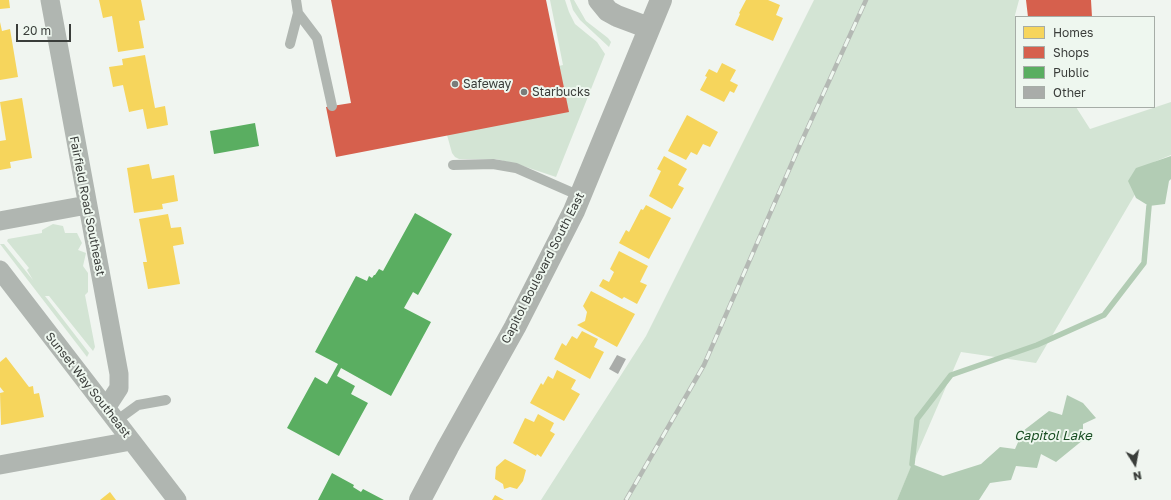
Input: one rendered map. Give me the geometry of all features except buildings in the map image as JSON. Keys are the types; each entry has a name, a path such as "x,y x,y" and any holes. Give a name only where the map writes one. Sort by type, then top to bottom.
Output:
{"main road":[{"path":"599,0 608,11 649,28"},
{"name":"Capitol Boulevard South East","path":"420,500 515,327 580,196 661,0"}],"street":[{"name":"Fairfield Road Southeast","path":"50,0 119,374 119,388 111,415"},
{"path":"0,221 87,205"},
{"name":"Sunset Way Southeast","path":"0,270 177,500"},
{"path":"0,465 131,441"}],"lane":[{"path":"290,44 298,13 296,0"},
{"path":"298,13 317,38 332,106"},
{"path":"453,165 493,164 516,168 580,196"},
{"path":"111,415 138,405 166,400"}],"shaded area":[{"path":"550,0 565,0 575,24 597,42 605,54 556,177 496,159 459,159 455,157 452,153 447,135 559,66 563,65"},
{"path":"570,0 574,0 586,21 608,38 611,42 609,47 580,20 573,10"},
{"path":"814,0 1019,0 1015,15 1015,108 1077,108 1090,129 1171,102 1171,155 1154,162 1036,363 961,352 897,500 541,500 646,336"},
{"path":"53,224 63,226 65,233 77,233 82,243 78,250 86,253 83,266 88,273 88,292 85,295 95,347 93,351 49,296 45,296 89,353 87,357 0,244 4,244 33,280 27,270 29,268 7,241 8,239 42,233 42,230"}],"water":[{"path":"1171,156 1171,179 1169,181 1165,204 1149,206 1136,198 1128,181 1136,168"},
{"name":"Capitol Lake","path":"1067,395 1083,403 1096,418 1083,424 1083,440 1056,462 1041,454 1037,468 1016,466 1011,480 990,483 979,500 897,500 912,464 943,476 981,464 1000,447 1015,449 1023,431 1049,411 1062,415"}],"waterway":[{"path":"912,464 917,419 951,375 1037,345 1104,315 1144,263 1149,206"}],"railway":[{"path":"626,500 704,365 799,147 866,0"}],"place":[{"name":"Safeway","path":"455,84"},
{"name":"Starbucks","path":"524,92"}]}
